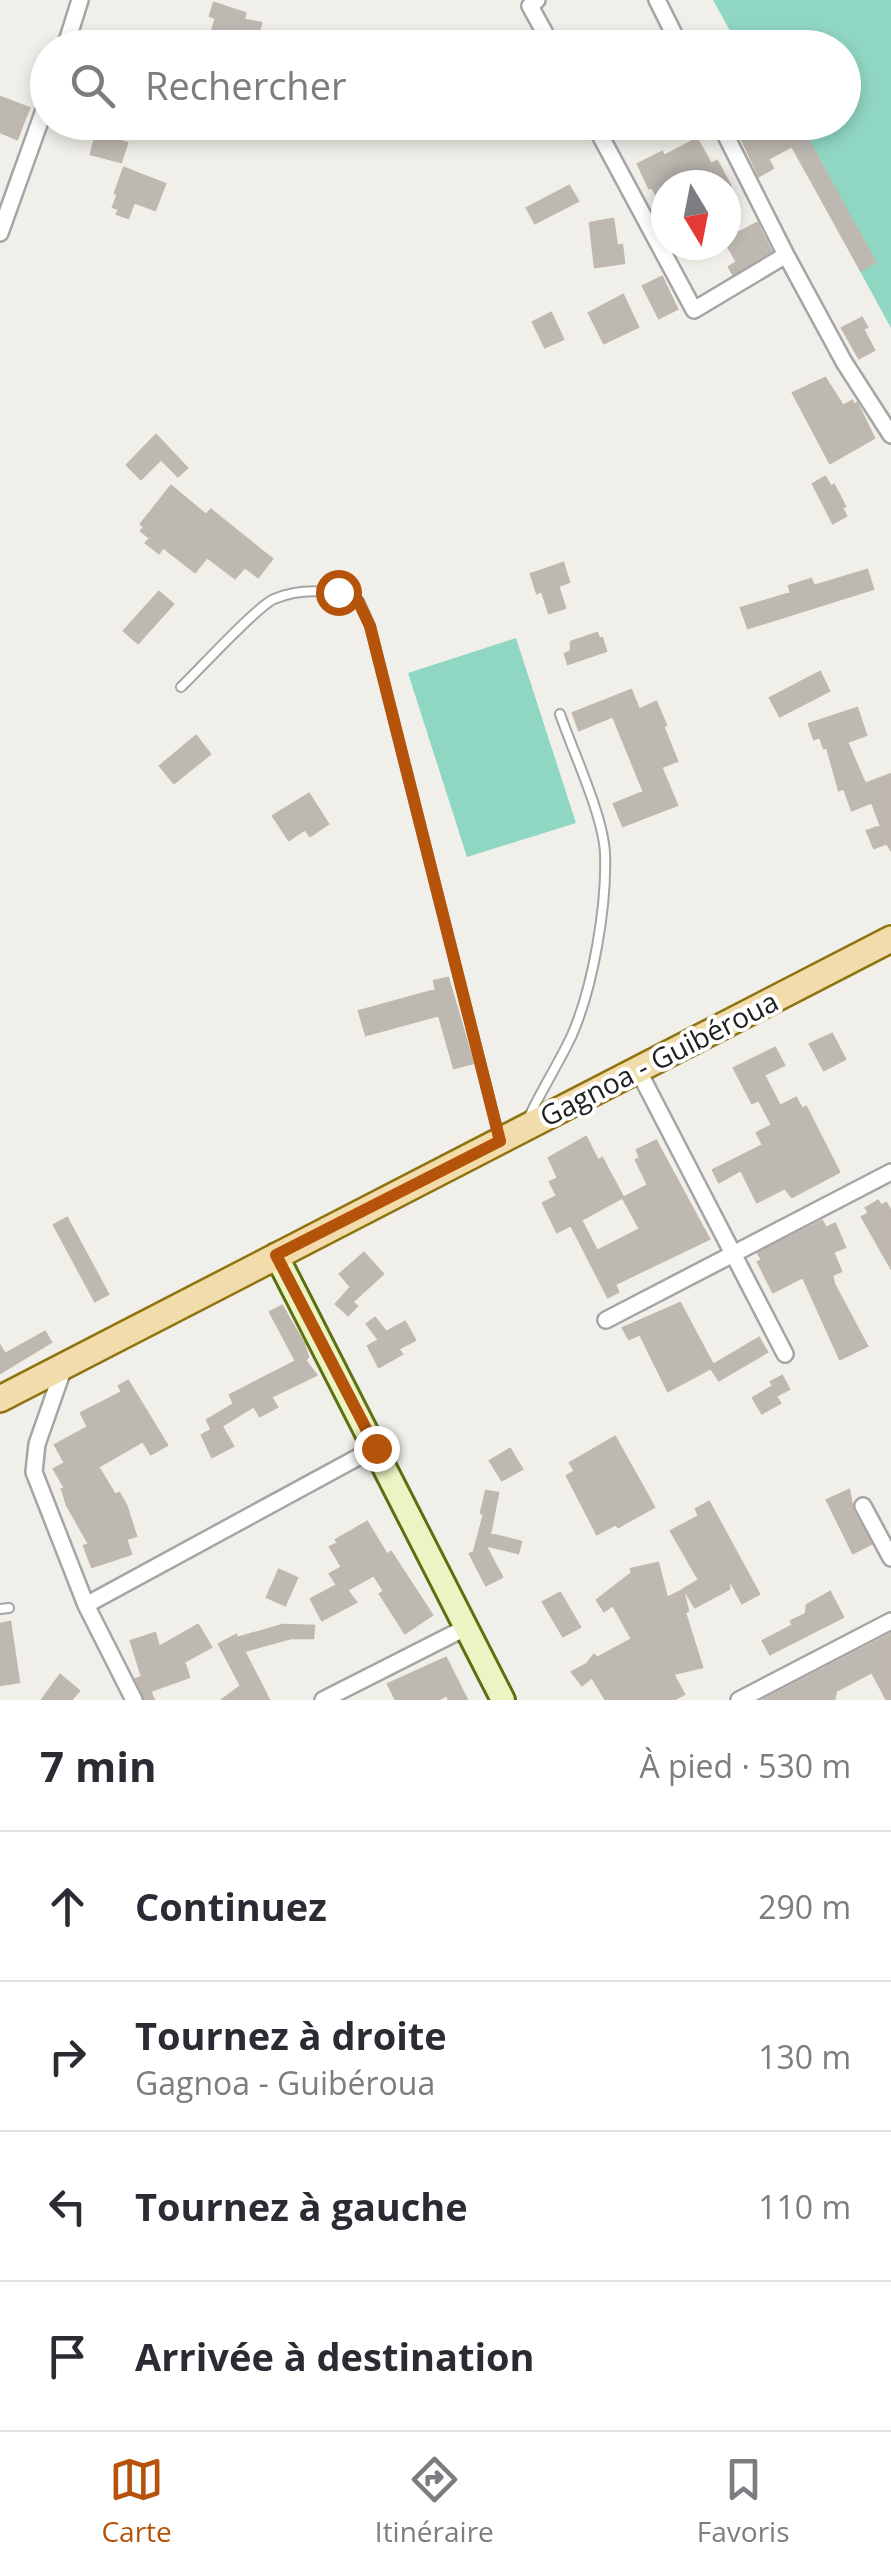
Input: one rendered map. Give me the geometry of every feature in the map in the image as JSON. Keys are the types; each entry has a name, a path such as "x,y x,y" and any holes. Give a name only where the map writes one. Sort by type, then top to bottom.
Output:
{"main road":[{"name":"Gagnoa - Guibéroua","path":"0,1399 891,939"}],"street":[{"path":"70,30 80,0"},
{"path":"536,0 530,6 543,30"},
{"path":"657,0 672,30"},
{"path":"0,233 34,140"},
{"path":"603,140 694,310 786,255"},
{"path":"728,140 844,362 891,435"},
{"path":"0,187 17,192"},
{"path":"638,1070 785,1354"},
{"path":"606,1320 891,1172"},
{"path":"276,1255 503,1700"},
{"path":"64,1366 38,1444 34,1472 86,1605 134,1700"},
{"path":"86,1605 376,1448"},
{"path":"863,1506 891,1558"},
{"path":"739,1700 891,1622"},
{"path":"324,1700 465,1628"}],"lane":[{"path":"182,687 270,600 303,592 338,592 358,601 370,626 500,1141"},
{"path":"524,1129 571,1036 587,993 599,932 605,852 600,826 560,714"}],"green space":[{"path":"713,0 891,0 891,328 788,140 861,140 861,30 730,30"},
{"path":"516,638 576,823 467,857 408,673"}],"building":[{"path":"214,3 245,13 244,20 261,23 259,30 212,30 216,18 210,16"},
{"path":"0,97 29,108 17,139 0,132"},
{"path":"94,140 127,143 121,162 91,154"},
{"path":"698,140 711,164 717,161 722,170 651,170 649,188 638,164 662,152 664,156"},
{"path":"742,140 808,140 875,262 861,270 792,146 768,159 773,168 759,176"},
{"path":"124,168 165,184 155,210 134,202 128,218 117,214 119,209 113,207 118,194 115,193"},
{"path":"569,186 578,201 535,223 527,208"},
{"path":"613,219 624,263 595,267 590,223"},
{"path":"757,223 771,251 733,274 729,267 741,260 741,231"},
{"path":"662,277 677,309 659,318 643,286"},
{"path":"623,295 638,327 604,343 589,313"},
{"path":"551,313 563,339 545,347 533,322"},
{"path":"862,318 874,350 859,358 842,328"},
{"path":"825,378 843,406 852,401 857,403 874,438 830,463 793,393"},
{"path":"156,435 187,468 178,476 161,459 141,479 127,465"},
{"path":"825,477 845,506 842,508 846,516 833,523 813,484"},
{"path":"171,486 206,515 211,510 272,559 258,577 245,567 235,578 207,557 195,572 163,547 159,553 146,543 150,538 141,531 141,524"},
{"path":"563,563 569,582 558,586 565,608 549,613 531,574"},
{"path":"867,570 873,589 748,628 741,608 791,593 789,586 811,579 814,586"},
{"path":"159,592 173,604 138,643 124,631"},
{"path":"597,633 606,651 568,664 565,654 571,651 571,642"},
{"path":"820,672 829,691 780,716 770,698"},
{"path":"631,690 639,710 656,702 666,725 663,726 677,761 661,767 677,805 623,826 614,804 644,792 613,716 579,730 573,713"},
{"path":"857,708 866,735 847,742 865,784 891,774 891,850 887,843 874,848 867,831 881,826 872,802 852,810 844,788 839,790 827,747 824,748 820,737 814,739 809,724"},
{"path":"196,736 210,754 174,783 160,766"},
{"path":"309,794 328,824 310,836 305,829 289,840 273,816"},
{"path":"448,978 473,1063 454,1068 439,1015 366,1035 359,1011 436,990 434,981"},
{"path":"832,1034 845,1059 824,1070 810,1044"},
{"path":"775,1048 784,1065 764,1075 780,1106 796,1098 802,1109 806,1107 839,1172 792,1197 785,1188 757,1202 741,1170 719,1182 713,1170 763,1145 757,1133 772,1125 759,1100 752,1103 734,1068"},
{"path":"586,1137 623,1197 581,1220 597,1251 640,1229 623,1198 648,1185 636,1160 640,1158 637,1150 656,1141 709,1239 615,1284 618,1292 608,1297 571,1225 557,1232 543,1203 557,1196 550,1182 558,1178 549,1158"},
{"path":"878,1201 881,1206 886,1203 891,1211 891,1268 862,1217 869,1213 866,1208"},
{"path":"67,1218 108,1294 95,1301 54,1225"},
{"path":"822,1221 826,1228 835,1224 845,1247 833,1252 841,1271 832,1275 834,1284 867,1346 840,1359 803,1277 773,1292 758,1262 762,1260 758,1253"},
{"path":"364,1253 383,1274 352,1302 357,1306 348,1315 336,1304 351,1287 340,1274"},
{"path":"680,1303 713,1365 759,1338 767,1352 719,1380 711,1368 668,1391 640,1334 629,1339 623,1328"},
{"path":"282,1306 304,1344 308,1357 305,1360 316,1375 271,1397 277,1407 260,1416 254,1406 211,1428 207,1420 234,1404 230,1395 296,1361 270,1312"},
{"path":"375,1318 386,1332 405,1322 415,1340 398,1349 402,1354 379,1367 368,1346 379,1340 367,1324"},
{"path":"45,1332 51,1342 0,1373 0,1346 5,1354"},
{"path":"782,1376 789,1389 776,1396 780,1403 762,1413 753,1398"},
{"path":"128,1381 167,1445 151,1454 143,1441 98,1467 126,1505 136,1536 126,1539 131,1554 92,1567 84,1546 89,1544 67,1505 62,1489 65,1488 54,1469 65,1463 55,1445 88,1427 81,1413 122,1392 119,1386"},
{"path":"221,1425 233,1446 212,1457 202,1435"},
{"path":"615,1437 654,1507 597,1534 567,1476 575,1471 570,1463"},
{"path":"510,1449 522,1469 502,1480 490,1461"},
{"path":"849,1490 853,1511 871,1544 853,1553 827,1500"},
{"path":"486,1491 498,1493 490,1534 521,1542 518,1553 485,1545 502,1577 486,1585 470,1554 474,1552 484,1514 481,1513"},
{"path":"709,1502 759,1594 742,1603 729,1578 729,1589 695,1607 684,1589 699,1580 671,1531 699,1516 696,1509"},
{"path":"367,1522 432,1615 405,1633 380,1594 384,1591 374,1575 347,1590 356,1602 322,1620 311,1599 337,1585 330,1574 342,1567 330,1547"},
{"path":"658,1563 667,1598 683,1590 688,1611 685,1613 702,1667 673,1674 684,1694 673,1700 606,1700 592,1677 582,1685 572,1672 594,1655 597,1658 632,1639 613,1605 604,1611 597,1600 632,1573 631,1569"},
{"path":"279,1570 297,1578 285,1605 267,1597"},
{"path":"830,1592 843,1617 770,1654 763,1641 793,1625 791,1621 806,1614 807,1605"},
{"path":"560,1593 580,1627 563,1636 543,1602"},
{"path":"10,1622 19,1682 0,1685 0,1624"},
{"path":"198,1625 211,1647 184,1662 189,1677 150,1691 154,1700 145,1700 136,1679 142,1677 131,1641 155,1633 159,1647"},
{"path":"283,1625 314,1626 313,1638 291,1638 244,1651 269,1700 222,1700 241,1686 219,1644 236,1635 237,1638"},
{"path":"891,1634 891,1700 887,1700 872,1672 836,1691 834,1700 763,1700"},
{"path":"446,1658 467,1700 449,1700 447,1695 437,1700 396,1700 388,1684"},
{"path":"60,1675 79,1691 71,1700 42,1700"}],"route":[{"path":"338,592 358,601 370,626 500,1141 276,1255 376,1448"}]}
